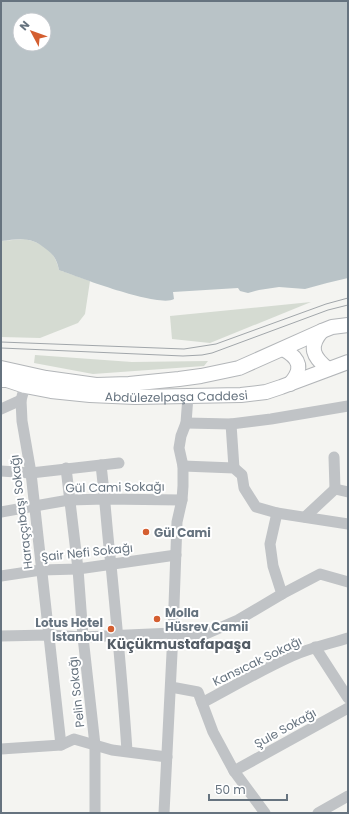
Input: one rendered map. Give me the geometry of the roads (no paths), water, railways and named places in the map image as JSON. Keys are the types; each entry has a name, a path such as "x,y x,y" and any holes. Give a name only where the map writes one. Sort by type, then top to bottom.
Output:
{"main road":[{"name":"Abdülezelpaşa Caddesi","path":"1,368 46,378 88,384 129,384 179,379 225,371 252,363 332,327 348,325"},
{"path":"322,331 315,340 314,353 321,363 328,369"},
{"path":"283,349 293,356 298,365 299,371 290,384"},
{"name":"Abdülezelpaşa Caddesi","path":"1,380 7,380 26,386 67,394 135,397 241,395 266,392 348,362"}],"street":[{"name":"Haraççıbaşı Sokağı","path":"26,386 21,400 22,421 31,473 61,745"},
{"path":"167,811 167,757 177,522 182,500 183,466 180,448 181,436 186,422 188,396"},
{"path":"1,409 21,400"},
{"path":"186,422 231,424 278,418 348,406"},
{"path":"231,424 238,471 244,488 256,508 277,513 348,524"},
{"path":"305,517 335,489 334,457"},
{"path":"1,470 31,473 119,463"},
{"path":"101,465 106,498 110,564 118,635 127,751"},
{"path":"183,466 238,471"},
{"name":"Pelin Sokağı","path":"66,468 78,569 83,637 95,744 95,813"},
{"path":"335,489 348,492"},
{"name":"Gül Cami Sokağı","path":"1,512 69,500 106,498 182,500"},
{"path":"277,513 270,544 273,566 282,594"},
{"name":"Şair Nefi Sokağı","path":"1,576 41,570 78,569 176,555"},
{"path":"1,636 49,635 83,637 173,633 201,636 238,620 320,574 348,582"},
{"name":"Kansıcak Sokağı","path":"202,703 292,656 315,647 322,647 348,638"},
{"path":"315,647 348,698"},
{"path":"170,687 198,692 213,732 234,771 265,813"},
{"name":"Şule Sokağı","path":"234,771 348,708"},
{"path":"1,749 61,745 74,739 112,750 167,757"},
{"path":"318,813 348,796"}],"tram line":[{"path":"1,342 184,349 216,344 326,304 348,298"},
{"path":"1,348 183,356 202,355 212,353 328,310 348,305"}],"place":[{"name":"Gül Cami","path":"146,532"},
{"name":"Molla Hüsrev Camii","path":"157,619"},
{"name":"Lotus Hotel Istanbul","path":"111,629"}],"district":[{"name":"Küçükmustafapaşa","path":"179,644"}]}
